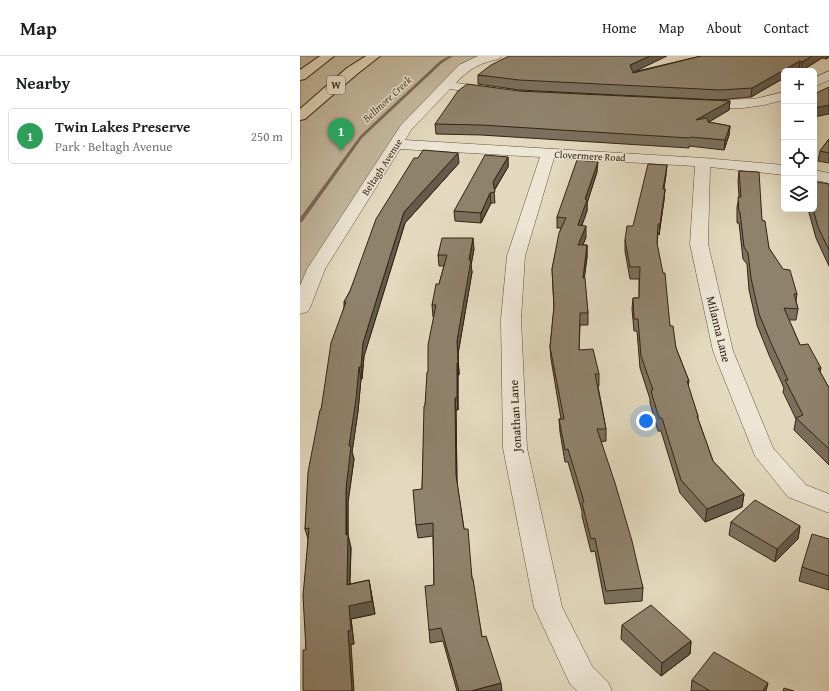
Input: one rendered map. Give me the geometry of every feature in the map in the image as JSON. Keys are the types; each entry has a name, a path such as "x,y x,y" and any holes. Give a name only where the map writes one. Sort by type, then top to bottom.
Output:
{"highway":[{"name":"W","path":"300,76 328,56"},
{"name":"W","path":"300,116 352,71 374,56"}],"street":[{"name":"Beltagh Avenue","path":"300,308 316,269 406,128 462,68 483,58 495,56"},
{"path":"817,82 829,76"},
{"path":"446,85 504,93"},
{"path":"688,103 719,105 750,103 781,97"},
{"name":"Clovermere Road","path":"396,144 703,162 781,170"},
{"name":"Jonathan Lane","path":"548,154 516,256 511,319 514,448 548,607 581,675 596,691"},
{"name":"Milanna Lane","path":"703,162 699,244 723,351 763,451 797,491 829,504"},
{"path":"817,176 829,178"}],"shaded area":[{"path":"300,56 495,56 463,68 406,128 300,308"}],"building":[{"path":"509,56 650,56 630,65 633,73 701,56 812,56 788,68 781,68 781,72 752,88 720,90 519,80 478,75 491,65"},
{"path":"467,84 519,91 730,101 696,120 707,118 708,122 730,126 725,140 481,125 435,124 458,91"},
{"path":"829,87 829,105 817,107 817,93"},
{"path":"829,139 829,153 820,151"},
{"path":"423,150 458,153 404,212 363,343 361,367 359,367 349,446 351,446 346,489 346,535 348,534 347,585 369,580 372,601 349,606 351,630 348,631 352,691 303,691 303,650 306,650 303,596 309,528 305,529 308,472 321,410 331,343 346,302 344,302 350,291 376,219 414,158 418,158"},
{"path":"485,155 508,157 493,182 495,192 490,193 481,213 454,211"},
{"path":"577,160 598,162 578,225 586,226 578,245 587,245 583,278 585,278 588,313 580,313 579,350 593,349 599,374 595,374 606,429 597,429 632,541 643,588 606,591 595,538 591,539 582,503 584,502 568,449 565,450 559,419 564,419 550,347 554,306 552,269 559,233 566,218 557,217"},
{"path":"648,164 667,165 660,224 658,224 657,243 663,273 665,273 670,326 673,326 676,348 689,381 687,381 697,416 713,461 744,494 707,509 681,480 662,418 659,418 651,391 653,390 641,356 638,319 634,319 633,298 639,298 640,267 630,267 625,240 627,226 633,226"},
{"path":"739,171 759,172 762,220 765,221 769,248 783,269 790,270 797,294 794,294 798,309 784,308 800,345 808,344 821,368 818,368 829,388 829,449 796,418 803,415 785,380 788,380 759,314 751,278 748,253 744,247 739,212 738,197 741,197"},
{"path":"817,182 829,184 829,250 818,227 814,212 817,212"},
{"path":"442,238 473,238 469,260 471,260 457,341 457,398 455,398 456,475 464,529 468,529 472,579 482,637 486,636 501,683 471,691 459,691 441,628 429,630 425,586 434,585 433,523 416,525 413,490 422,489 424,406 428,372 428,345 436,305 432,305 436,284 439,284 447,255 438,255"},
{"path":"755,500 800,526 777,549 731,522"},
{"path":"812,534 829,539 829,576 802,567"},
{"path":"651,605 691,641 662,663 622,625"},
{"path":"714,652 768,683 763,691 710,691 692,680"},
{"path":"784,688 794,691 783,691"}],"waterway":[{"name":"Bellmore Creek","path":"300,221 361,137 441,62 451,56"}],"place":[{"name":"Twin Lakes Preserve","path":"341,151"}]}
